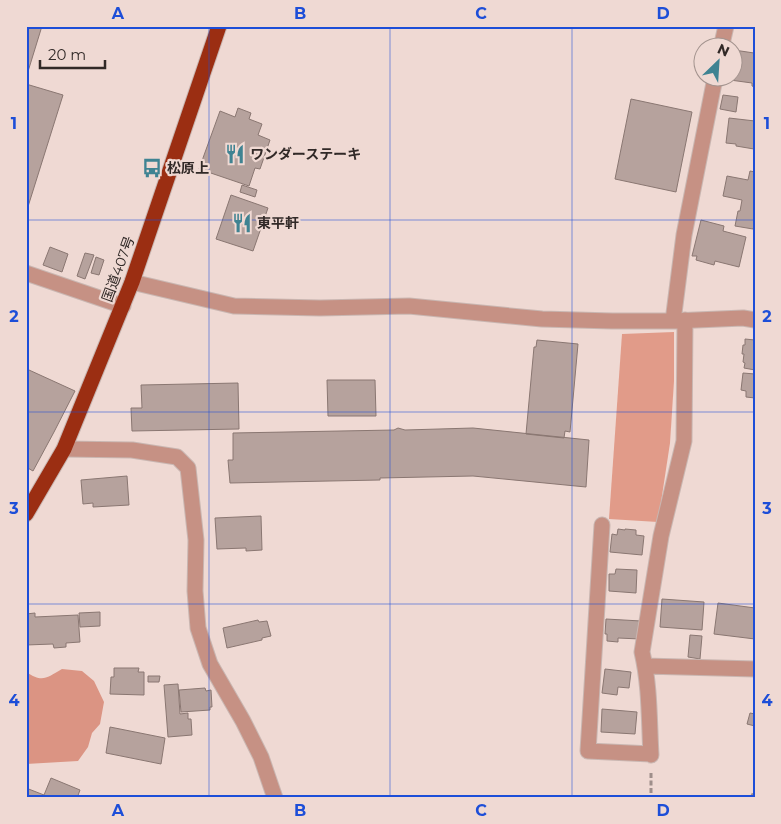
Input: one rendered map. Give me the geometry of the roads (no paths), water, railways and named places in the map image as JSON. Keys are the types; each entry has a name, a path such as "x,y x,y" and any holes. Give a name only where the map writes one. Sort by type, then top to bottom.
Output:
{"highway":[{"name":"国道407号","path":"26,514 64,448 123,306 219,26"}],"street":[{"path":"602,525 588,751 651,754 650,714 642,652 661,536 684,441 679,321 684,235 713,88"},
{"path":"26,273 123,306"},
{"path":"132,282 234,306 320,308 409,306 542,319 612,322 743,318 755,320"},
{"path":"64,448 132,450 177,457 188,468 196,540 195,591 198,628 210,664 243,721 261,757 275,798"},
{"path":"645,666 755,669"}],"place":[{"name":"ワンダーステーキ","path":"235,154"},
{"name":"松原上","path":"152,168"},
{"name":"東平軒","path":"242,223"}]}
